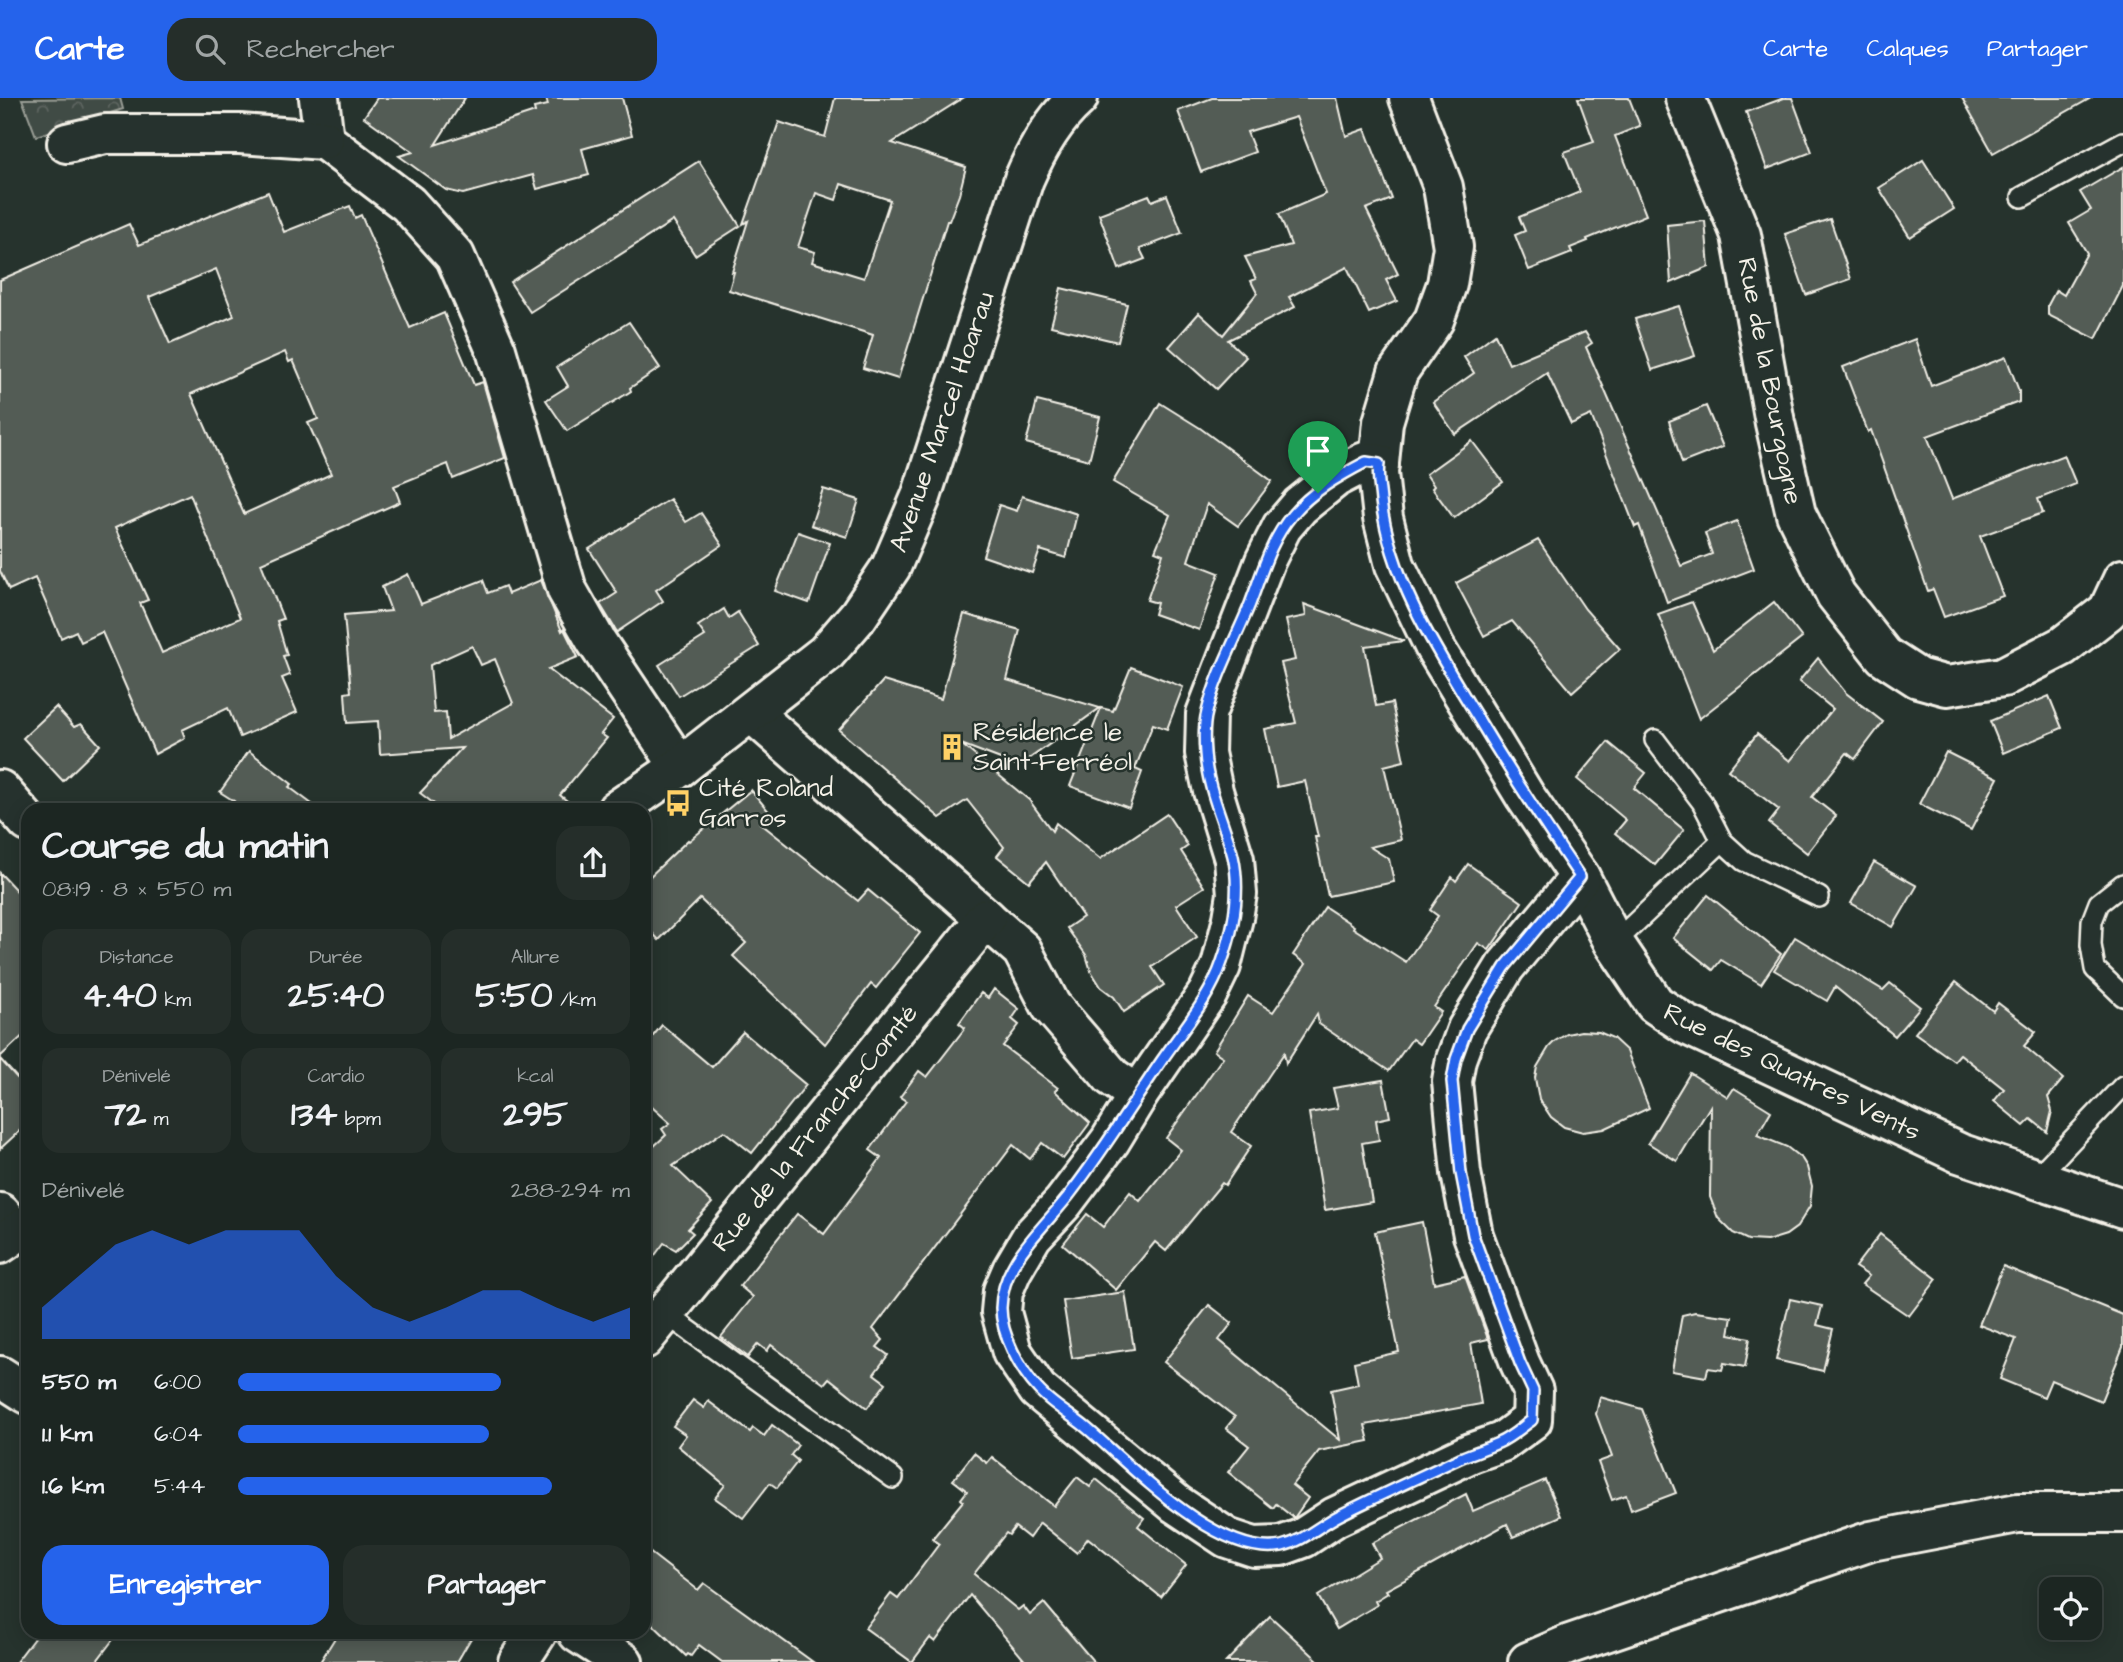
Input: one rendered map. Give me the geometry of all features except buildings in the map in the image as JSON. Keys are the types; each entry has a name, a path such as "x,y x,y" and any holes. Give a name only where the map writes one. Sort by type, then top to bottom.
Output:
{"street":[{"path":"319,98 324,140"},
{"name":"Avenue Marcel Hoarau","path":"627,803 752,713 826,653 858,616 891,567 921,497 1024,179 1034,155 1050,129 1078,98"},
{"name":"Rue des Quatres Vents","path":"1409,98 1443,187 1453,247 1447,284 1434,320 1398,372 1383,422 1378,473 1384,519 1395,565 1435,648 1525,796 1580,877 1614,943 1655,1004 1685,1024 1959,1153 2123,1208"},
{"name":"Rue de la Bourgogne","path":"1685,98 1741,235 1774,423 1796,514 1836,595 1884,656 1918,678 1947,686 2003,677 2063,646 2108,611 2123,579"},
{"path":"67,143 105,134 240,134 324,140 408,204 455,256 496,350 567,590 596,641 680,767"},
{"path":"1379,464 1366,462 1336,477 1300,506 1282,527 1265,561 1206,714 1205,753 1213,791 1234,859 1237,894 1234,918 1221,966 1208,993 1110,1141 1063,1203 1032,1236 1003,1291 1001,1312 1012,1352 1038,1390 1176,1504 1227,1538 1254,1547 1281,1546 1303,1538 1335,1517 1471,1453 1502,1442 1532,1420 1533,1391 1473,1235 1461,1173 1452,1081 1456,1059 1467,1029 1499,977 1580,877"},
{"path":"752,713 1022,950 1051,1006 1112,1077 1138,1095"},
{"path":"0,790 21,814"},
{"name":"Rue de la Franche-Comté","path":"655,1326 986,918"},
{"path":"0,1376 21,1390"},
{"path":"1528,1662 1570,1644 1871,1541 2018,1513 2123,1513"},
{"path":"518,1662 533,1639"},
{"path":"587,1639 623,1662"}],"lane":[{"path":"2022,197 2123,142"},
{"path":"1655,740 1702,802 1722,841 1744,861 1819,897"},
{"path":"1614,943 1722,841"},
{"path":"2123,884 2099,903 2092,921 2091,945 2095,969 2123,996"},
{"path":"2036,1178 2123,1086"},
{"path":"655,1326 893,1478"}],"green space":[{"path":"120,98 123,109 36,136 22,99"}],"place":[{"name":"Résidence le Saint-Ferréol","path":"952,747"},
{"name":"Cité Roland Garros","path":"678,803"}],"route":[{"path":"1366,462 1379,464 1384,519 1395,565 1435,648 1525,796 1580,877 1505,967 1467,1029 1456,1059 1452,1081 1461,1173 1473,1235 1533,1391 1532,1420 1502,1442 1471,1453 1335,1517 1303,1538 1281,1546 1254,1547 1227,1538 1176,1504 1038,1390 1012,1352 1001,1312 1003,1291 1032,1236 1063,1203 1110,1141 1208,993 1221,966 1234,918 1237,894 1234,859 1213,791 1205,753 1206,714 1265,561 1282,527 1300,506 1318,493 1336,477 1366,462"}]}
